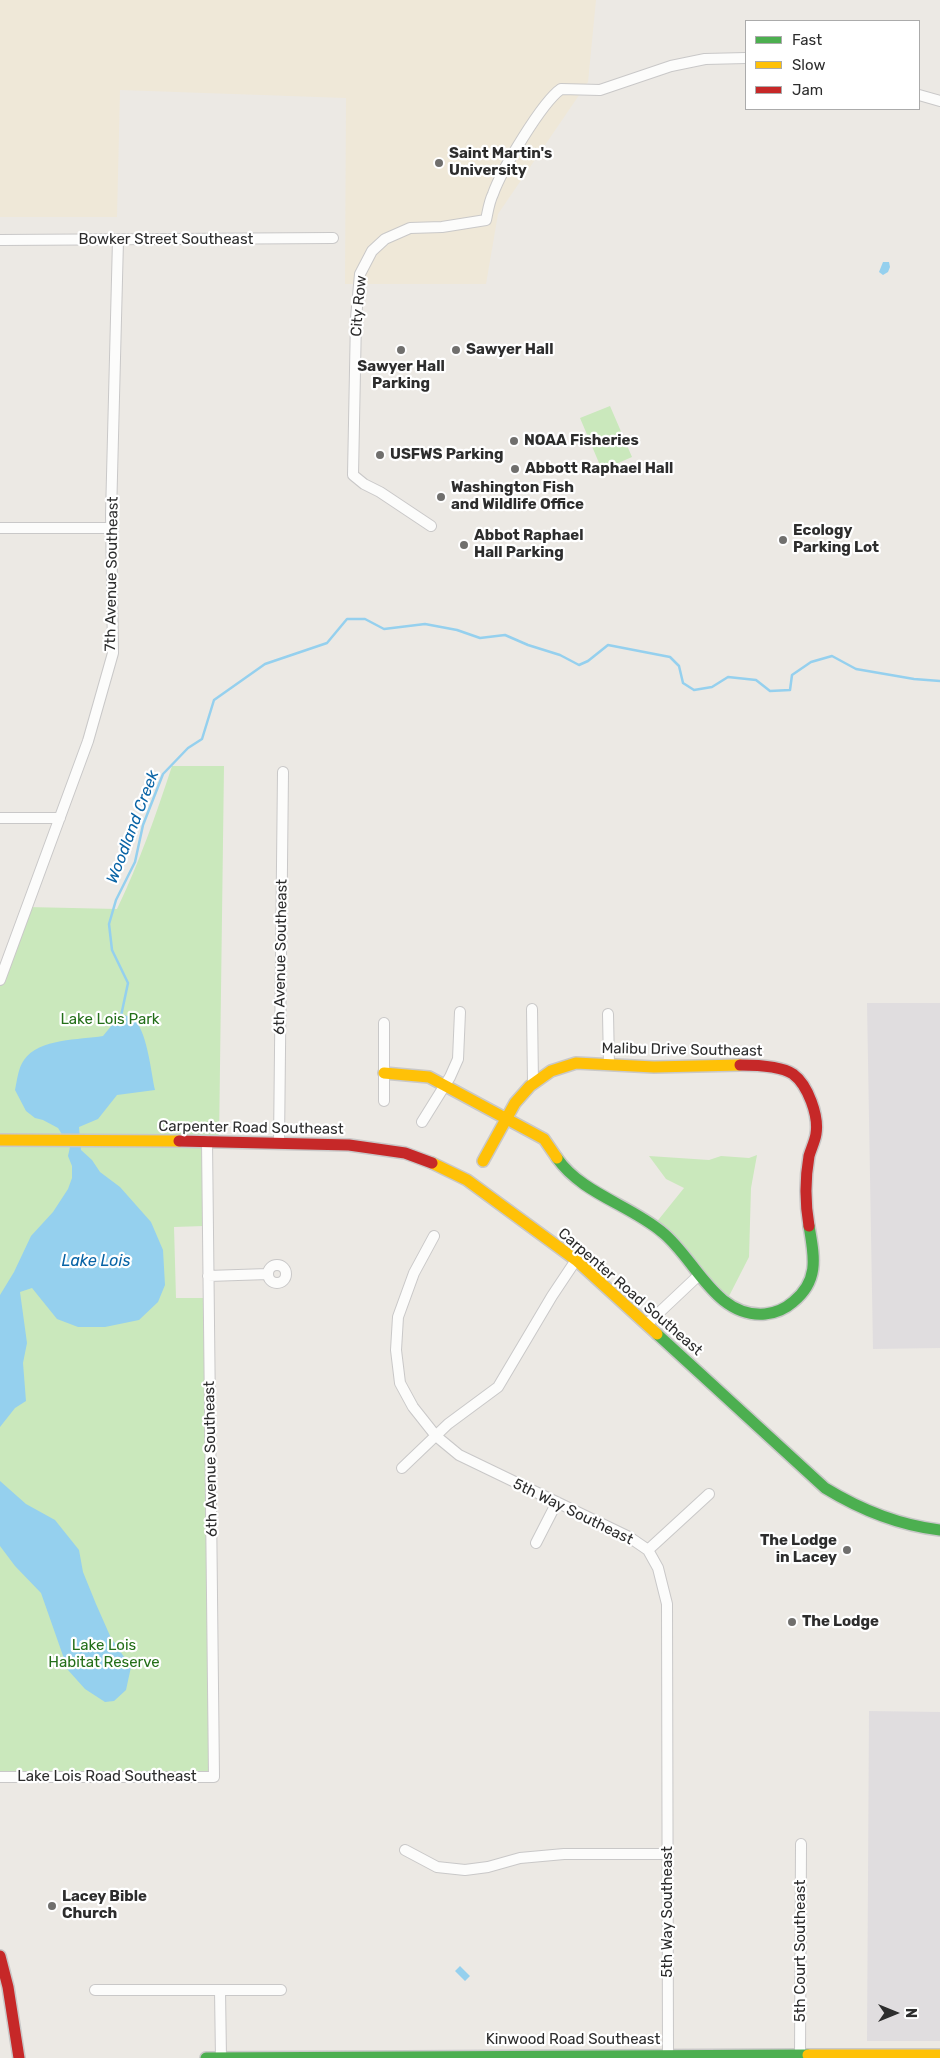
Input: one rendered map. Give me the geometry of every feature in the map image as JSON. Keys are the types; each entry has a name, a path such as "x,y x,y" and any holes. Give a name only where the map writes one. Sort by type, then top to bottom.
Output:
{"street":[{"name":"City Row","path":"431,526 380,492 364,484 353,475 356,318 360,274 372,251 385,238 410,228 442,227 486,220 492,195 506,166 544,107 561,89 600,90 671,66 705,59 745,58"},
{"path":"920,95 940,101"},
{"name":"Bowker Street Southeast","path":"0,240 333,238"},
{"name":"7th Avenue Southeast","path":"0,980 88,741 113,653 112,528 118,240"},
{"path":"0,528 112,528"},
{"name":"6th Avenue Southeast","path":"279,1143 284,772"},
{"path":"0,818 60,818"},
{"path":"532,1009 533,1083"},
{"path":"422,1122 458,1059 460,1012"},
{"path":"608,1014 608,1064"},
{"path":"384,1023 384,1101"},
{"name":"Malibu Drive Southeast","path":"384,1073 429,1077 444,1086 544,1139 559,1161 591,1188 654,1225 672,1242 698,1275 724,1302 736,1309 762,1314 775,1312 785,1308 800,1296 808,1285 814,1266 805,1204 809,1157 816,1133 815,1113 807,1092 792,1074 763,1065 692,1068 576,1063 551,1071 533,1083 515,1102 505,1118"},
{"path":"483,1161 505,1118"},
{"name":"Carpenter Road Southeast","path":"0,1140 207,1141 349,1145 382,1148 405,1153 445,1168 467,1180 576,1260 825,1488 851,1505 882,1518 902,1524 940,1530"},
{"name":"6th Avenue Southeast","path":"207,1141 213,1534 214,1778"},
{"name":"5th Way Southeast","path":"434,1236 414,1274 398,1317 396,1350 400,1383 413,1408 436,1436 459,1456 629,1537 648,1550 658,1568 666,1604 668,2056"},
{"path":"402,1468 448,1424 472,1404 498,1387 552,1296 576,1260"},
{"path":"208,1276 268,1274"},
{"path":"647,1324 698,1275"},
{"path":"648,1550 709,1494"},
{"path":"536,1543 557,1502"},
{"name":"Lake Lois Road Southeast","path":"0,1777 214,1778"},
{"name":"5th Court Southeast","path":"800,2056 801,1844"},
{"path":"404,1850 436,1867 465,1870 520,1858 564,1854 668,1854"},
{"path":"0,1956 8,1987 19,2058"},
{"path":"95,1990 281,1990"},
{"path":"220,1990 221,2058"},
{"name":"Kinwood Road Southeast","path":"206,2058 940,2055"}],"shaded area":[{"name":"Saint Martin's University","path":"0,0 596,0 588,82 498,214 486,284 345,284 346,98 120,90 117,217 0,217"},
{"path":"867,1003 940,1003 940,1348 873,1349"},
{"path":"869,1711 940,1712 940,2041 867,2041"}],"green space":[{"path":"610,406 632,457 602,470 580,418"},
{"name":"Lake Lois Habitat Reserve","path":"172,766 224,766 219,1141 204,1145 204,1226 174,1227 176,1298 205,1298 209,1773 0,1775 0,980 27,907 117,909 147,839"},
{"path":"757,1155 751,1188 749,1257 726,1302 655,1224 684,1188 666,1179 649,1156 709,1160 721,1156 749,1158"}],"water":[{"path":"883,262 889,262 890,267 888,272 883,275 879,272"},
{"name":"Lake Lois","path":"121,1014 132,1018 141,1031 148,1051 155,1090 117,1095 98,1119 79,1127 81,1150 92,1160 100,1172 120,1187 151,1222 163,1250 165,1285 158,1302 139,1320 105,1327 78,1327 57,1319 32,1288 20,1292 27,1343 23,1363 26,1401 15,1408 0,1427 0,1295 14,1272 31,1236 53,1212 68,1189 72,1178 72,1166 68,1156 70,1147 58,1128 35,1118 26,1111 15,1090 19,1071 24,1060 39,1048 61,1041 103,1036"},
{"path":"0,1481 26,1504 55,1520 79,1550 83,1572 111,1638 131,1667 126,1690 114,1701 105,1702 85,1689 68,1670 41,1593 15,1566 0,1546"},
{"path":"460,1966 470,1976 465,1981 455,1971"}],"waterway":[{"name":"Woodland Creek","path":"121,1016 128,983 112,950 109,924 116,900 135,862 143,825 163,774 188,748 202,739 214,700 265,664 327,643 347,619 365,619 384,629 425,624 457,630 480,638 505,635 528,645 560,655 579,665 588,661 608,645 670,657 679,666 683,683 694,690 712,687 728,677 756,680 770,691 790,690 792,675 811,662 832,656 856,669 914,679 940,681"}],"traffic: fast":[{"path":"557,1158 579,1181 662,1232 674,1243 719,1297 732,1307 748,1313 765,1314 776,1312 783,1309 802,1294 808,1285 813,1267 809,1226"},
{"path":"657,1334 825,1488 866,1510 894,1520 940,1530"},
{"path":"206,2058 808,2055"}],"traffic: slow":[{"path":"483,1161 515,1103 530,1086 551,1071 576,1063 654,1067 740,1065"},
{"path":"384,1073 429,1077 544,1139 557,1158"},
{"path":"0,1140 179,1141"},
{"path":"432,1163 467,1180 576,1260 657,1334"},
{"path":"808,2055 940,2055"}],"traffic: jam":[{"path":"740,1065 768,1066 788,1071 798,1079 808,1093 816,1119 815,1137 809,1156 806,1182 809,1226"},
{"path":"179,1141 349,1145 405,1153 432,1163"},
{"path":"0,1956 8,1987 19,2058"}],"place":[{"name":"Saint Martin's University","path":"439,163"},
{"name":"Sawyer Hall Parking","path":"401,350"},
{"name":"Sawyer Hall","path":"456,350"},
{"name":"NOAA Fisheries","path":"514,441"},
{"name":"USFWS Parking","path":"380,455"},
{"name":"Abbott Raphael Hall","path":"515,469"},
{"name":"Washington Fish and Wildlife Office","path":"441,497"},
{"name":"Ecology Parking Lot","path":"783,540"},
{"name":"Abbot Raphael Hall Parking","path":"464,545"},
{"name":"The Lodge in Lacey","path":"847,1550"},
{"name":"The Lodge","path":"792,1622"},
{"name":"Lacey Bible Church","path":"52,1906"}],"park label":[{"name":"Lake Lois Park","path":"110,1020"}]}
